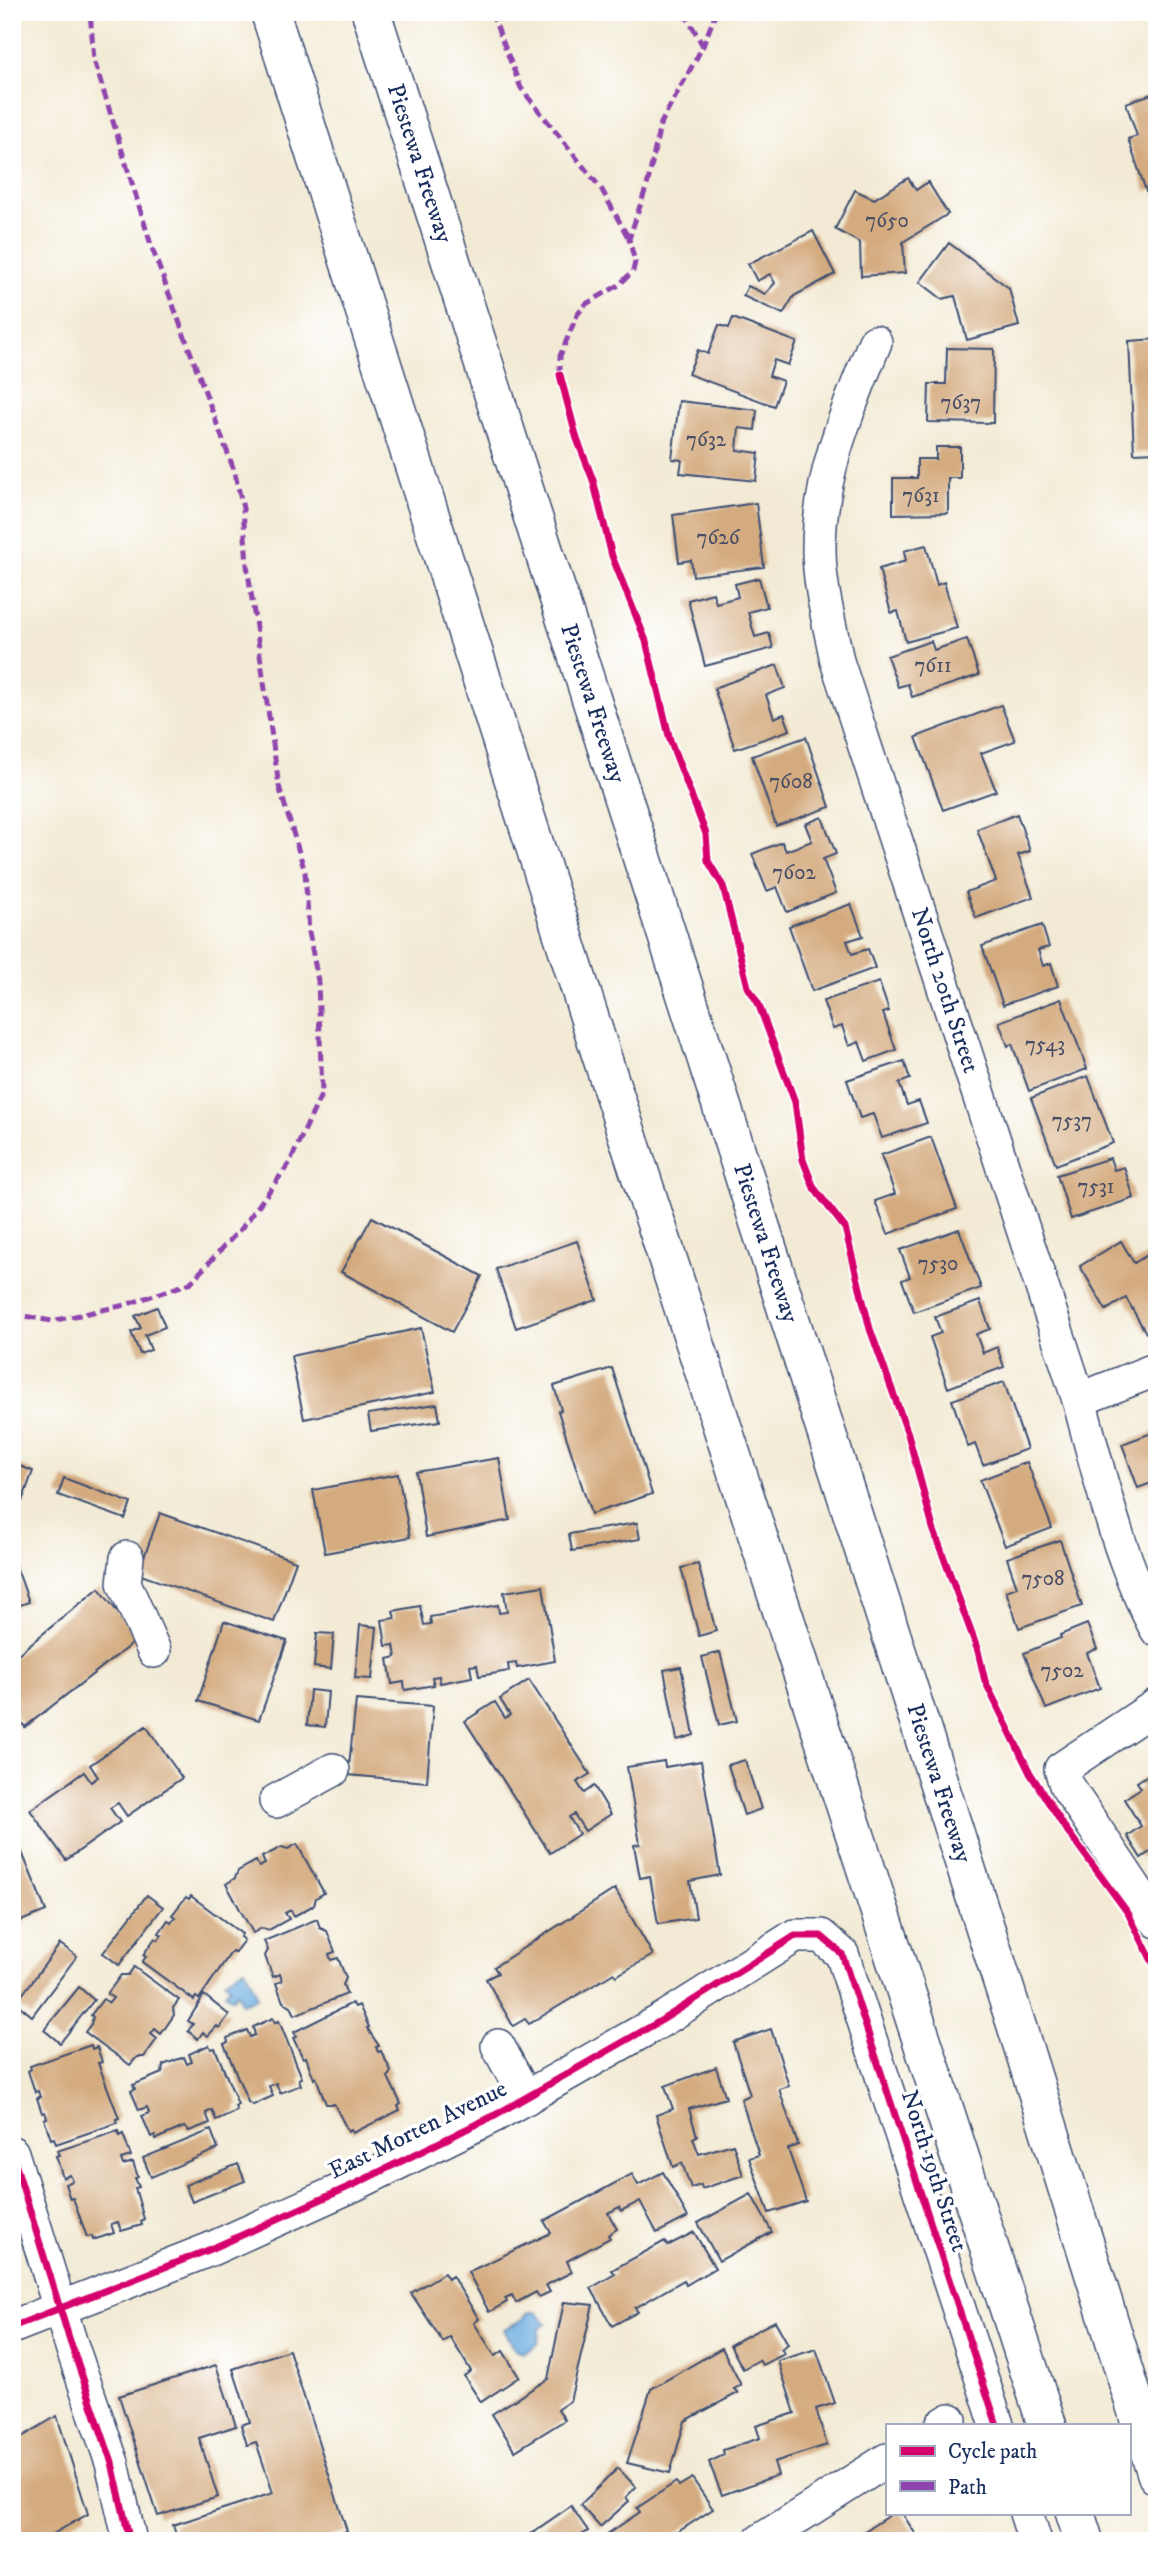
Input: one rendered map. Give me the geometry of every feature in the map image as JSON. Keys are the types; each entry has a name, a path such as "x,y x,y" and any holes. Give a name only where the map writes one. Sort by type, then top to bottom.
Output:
{"highway":[{"path":"270,12 600,1051 1047,2424"},
{"name":"Piestewa Freeway","path":"371,12 999,1971 1157,2476"},
{"path":"1075,2514 1084,2541"}],"street":[{"name":"North 20th Street","path":"875,342 832,453 819,551 826,607 838,661 1079,1400 1098,1472 1142,1602 1157,1630"},
{"path":"1079,1400 1157,1369"},
{"path":"127,1558 124,1583 154,1651"},
{"path":"1157,1705 1061,1769 1066,1785 1157,1921"},
{"path":"276,1801 333,1770"},
{"name":"East Morten Avenue","path":"12,2327 211,2249 355,2184 526,2098 662,2020 795,1936 821,1936"},
{"name":"North 19th Street","path":"821,1936 842,1954 997,2424"},
{"path":"498,2046 526,2098"},
{"path":"12,2154 112,2463 130,2541"},
{"path":"760,2541 886,2461"},
{"path":"1026,2514 1035,2541"}],"water":[{"path":"245,1968 258,1997 242,2003 237,1992 233,1998 225,1993 230,1986 224,1981"},
{"path":"529,2312 536,2312 546,2323 539,2328 538,2344 524,2353 515,2349 504,2329 522,2320"}],"building":[{"path":"1157,92 1157,187 1146,191 1128,139 1137,136 1126,103"},
{"path":"908,178 916,190 928,182 948,214 903,242 905,273 861,276 860,243 835,229 855,190 874,199"},
{"path":"813,231 835,274 794,296 783,314 743,296 748,286 765,294 775,283 770,274 757,281 748,264"},
{"path":"949,243 1009,288 1019,326 967,340 955,296 942,299 920,282"},
{"path":"733,318 797,342 788,365 774,360 769,376 783,381 774,406 688,374 698,350 708,354 719,325 729,328"},
{"path":"1157,339 1157,452 1134,453 1129,341"},
{"path":"947,348 994,349 993,423 928,422 929,384 946,384"},
{"path":"679,401 757,410 755,430 739,428 737,450 759,453 756,481 680,473 682,460 672,459"},
{"path":"936,447 960,447 960,478 948,478 948,513 893,514 893,478 917,478 917,459 936,459"},
{"path":"756,503 764,567 693,576 691,560 679,562 673,515"},
{"path":"926,545 937,585 944,582 957,628 906,642 898,611 891,613 879,569 906,561 904,551"},
{"path":"759,578 767,607 748,612 755,637 769,633 773,648 705,666 688,600 713,593 716,603 738,597 735,584"},
{"path":"967,639 979,675 912,697 908,684 898,687 887,656 931,641 934,650"},
{"path":"777,665 785,688 766,695 774,718 784,714 790,730 735,749 714,688"},
{"path":"1001,705 1015,741 981,753 996,791 943,810 916,737"},
{"path":"806,737 830,807 776,826 752,756"},
{"path":"1017,814 1030,851 1018,855 1033,897 976,918 966,892 996,881 977,829"},
{"path":"822,817 836,854 823,859 836,893 787,912 777,887 767,891 752,854 782,842 786,851 812,841 805,824"},
{"path":"851,904 863,936 847,941 852,954 868,949 875,968 812,991 789,926"},
{"path":"1042,925 1049,947 1038,950 1043,966 1051,963 1058,986 1003,1005 982,946"},
{"path":"879,982 889,1011 883,1013 896,1050 866,1061 859,1042 849,1046 842,1026 833,1029 823,1001"},
{"path":"1061,999 1087,1069 1029,1091 1012,1044 1008,1046 999,1022"},
{"path":"904,1061 910,1079 899,1083 907,1105 919,1101 927,1123 882,1138 873,1114 860,1118 847,1080"},
{"path":"1088,1076 1113,1143 1056,1165 1031,1098"},
{"path":"931,1137 957,1209 888,1234 875,1201 895,1194 881,1155"},
{"path":"1110,1158 1114,1170 1124,1167 1134,1198 1071,1219 1057,1175"},
{"path":"372,1217 482,1276 452,1332 341,1272"},
{"path":"959,1229 981,1288 914,1312 902,1280 910,1277 900,1250"},
{"path":"577,1241 597,1300 516,1328 496,1269"},
{"path":"1121,1241 1134,1263 1147,1255 1157,1271 1157,1279 1148,1284 1157,1298 1157,1327 1146,1333 1126,1298 1106,1310 1080,1266"},
{"path":"980,1301 990,1329 976,1334 983,1353 997,1347 1004,1367 948,1388 930,1337 941,1333 935,1317"},
{"path":"157,1307 165,1327 145,1335 151,1350 140,1354 131,1332 141,1328 135,1316"},
{"path":"421,1328 435,1392 304,1419 291,1356"},
{"path":"612,1368 652,1494 591,1514 558,1411 561,1410 554,1386"},
{"path":"1004,1382 1027,1449 983,1465 975,1444 968,1447 952,1400"},
{"path":"437,1404 440,1421 371,1431 368,1414"},
{"path":"1157,1431 1157,1488 1154,1482 1138,1488 1122,1444"},
{"path":"499,1458 510,1520 426,1537 416,1472"},
{"path":"1027,1462 1052,1528 1005,1546 980,1480"},
{"path":"12,1463 33,1471 13,1526 12,1526"},
{"path":"398,1474 410,1537 325,1553 313,1490"},
{"path":"64,1478 131,1503 125,1519 58,1495"},
{"path":"160,1513 296,1561 274,1622 138,1574"},
{"path":"637,1523 640,1539 572,1551 569,1534"},
{"path":"1060,1540 1082,1606 1019,1628 1006,1591 1017,1587 1007,1558"},
{"path":"12,1555 29,1602 12,1608"},
{"path":"698,1564 716,1631 699,1636 681,1568"},
{"path":"543,1586 555,1661 517,1668 516,1663 508,1664 509,1671 479,1676 477,1665 470,1666 472,1677 440,1683 439,1676 432,1677 434,1685 405,1690 404,1682 392,1684 388,1659 396,1657 394,1645 386,1646 382,1620 395,1618 393,1611 420,1606 424,1625 431,1624 430,1617 498,1605 499,1613 507,1612 504,1592"},
{"path":"99,1588 138,1639 25,1727 12,1711 12,1659"},
{"path":"224,1621 287,1641 259,1720 198,1701"},
{"path":"1087,1624 1097,1649 1087,1653 1100,1688 1046,1709 1024,1653"},
{"path":"360,1625 377,1627 372,1679 355,1678"},
{"path":"317,1633 334,1634 331,1669 314,1667"},
{"path":"720,1652 737,1721 719,1725 702,1657"},
{"path":"681,1667 694,1735 677,1740 664,1670"},
{"path":"529,1680 590,1774 577,1782 584,1793 594,1786 611,1814 585,1831 574,1814 569,1817 579,1834 550,1853 465,1721 495,1702 505,1718 510,1715 500,1699"},
{"path":"310,1690 328,1692 325,1727 307,1725"},
{"path":"356,1700 433,1706 427,1782 348,1775"},
{"path":"146,1726 182,1778 127,1816 118,1803 110,1808 120,1822 66,1860 30,1810 84,1772 91,1782 98,1777 90,1765"},
{"path":"745,1760 761,1809 744,1815 728,1765"},
{"path":"664,1761 665,1767 701,1761 720,1875 690,1881 696,1918 658,1924 650,1876 640,1878 634,1845 640,1844 627,1767"},
{"path":"1157,1769 1157,1847 1141,1858 1127,1836 1141,1826 1124,1799 1141,1788 1137,1782"},
{"path":"12,1828 46,1911 16,1923 12,1922"},
{"path":"297,1844 324,1893 316,1898 314,1905 294,1916 291,1910 285,1913 289,1919 269,1930 262,1928 253,1933 226,1884 235,1878 238,1871 256,1861 259,1867 265,1864 262,1857 282,1847 288,1849"},
{"path":"615,1889 653,1955 616,1976 614,1973 529,2024 525,2019 513,2026 486,1979 498,1973 494,1967"},
{"path":"147,1895 163,1907 119,1965 103,1953"},
{"path":"191,1896 242,1934 240,1937 244,1940 235,1952 232,1951 199,1999 196,1997 194,2000 142,1962 146,1957 143,1955 155,1938 158,1940 162,1935 159,1933 168,1920 171,1922 175,1917 172,1915 186,1897 189,1899"},
{"path":"317,1919 320,1928 327,1931 335,1952 329,1954 331,1960 338,1958 346,1978 343,1985 347,1994 295,2015 291,2006 283,2002 276,1983 282,1981 280,1974 273,1977 265,1956 268,1950 264,1941"},
{"path":"60,1944 77,1956 32,2016 16,2003"},
{"path":"134,1967 179,2000 173,2008 174,2015 161,2034 155,2029 151,2034 157,2039 144,2057 137,2057 130,2065 85,2032 91,2024 91,2015 103,1999 109,2003 113,1998 107,1994 121,1975 128,1975"},
{"path":"79,1987 94,2000 60,2043 44,2030"},
{"path":"204,1995 229,2015 219,2028 217,2026 208,2036 203,2032 198,2039 188,2031 193,2024 188,2021"},
{"path":"352,2003 355,2007 359,2005 369,2027 367,2028 379,2046 376,2047 378,2052 381,2051 391,2071 388,2077 401,2104 398,2106 400,2110 353,2133 351,2129 348,2131 334,2104 326,2104 306,2057 303,2058 293,2038 296,2037 294,2032"},
{"path":"273,2018 275,2023 279,2021 302,2078 299,2079 301,2085 280,2093 276,2083 269,2086 273,2096 253,2105 248,2102 224,2044 228,2042 227,2038 247,2030 250,2037 255,2035 253,2027"},
{"path":"771,2029 789,2086 779,2089 798,2145 788,2149 806,2201 769,2213 749,2158 759,2155 741,2099 750,2095 733,2042"},
{"path":"91,2045 92,2049 97,2047 102,2062 98,2063 119,2118 116,2119 117,2123 56,2144 54,2138 51,2139 44,2119 47,2118 45,2112 42,2113 37,2098 40,2097 38,2091 35,2092 28,2071 30,2066"},
{"path":"209,2045 211,2049 215,2048 238,2104 235,2106 237,2111 216,2120 212,2110 206,2113 210,2123 189,2131 184,2127 156,2139 155,2135 151,2137 142,2116 149,2113 147,2107 139,2110 131,2091 135,2089 133,2085 162,2073 163,2065 184,2057 187,2064 192,2062 189,2054"},
{"path":"716,2067 726,2098 689,2109 697,2136 693,2138 699,2154 733,2144 743,2175 702,2189 701,2185 691,2188 682,2163 673,2167 656,2115 673,2109 665,2086"},
{"path":"211,2130 218,2149 151,2177 143,2158"},
{"path":"118,2131 119,2136 123,2134 131,2156 121,2159 123,2165 133,2162 138,2177 135,2178 139,2187 135,2188 144,2219 141,2221 142,2225 121,2231 118,2222 111,2224 114,2233 93,2240 92,2236 87,2237 73,2198 70,2199 65,2184 73,2181 70,2175 63,2178 57,2151"},
{"path":"238,2164 245,2181 192,2202 185,2185"},
{"path":"663,2172 688,2217 657,2233 640,2201 621,2211 619,2207 608,2213 617,2229 608,2235 610,2238 567,2261 572,2272 546,2285 550,2292 539,2297 536,2292 516,2303 512,2295 505,2298 507,2302 489,2312 468,2272 551,2233 544,2221 632,2174 638,2185"},
{"path":"751,2194 772,2232 719,2261 698,2223"},
{"path":"694,2232 715,2268 686,2285 684,2280 635,2308 638,2312 612,2326 591,2288 615,2274 612,2270 665,2241 667,2246"},
{"path":"444,2273 448,2279 452,2276 479,2319 474,2323 495,2356 503,2351 519,2377 481,2402 464,2376 471,2371 450,2337 443,2342 411,2293"},
{"path":"564,2302 593,2305 570,2401 558,2409 565,2420 515,2451 492,2414 548,2379"},
{"path":"775,2321 788,2344 781,2349 785,2354 762,2365 759,2360 743,2369 730,2345"},
{"path":"722,2348 741,2385 734,2389 738,2393 685,2421 670,2473 627,2463 651,2389"},
{"path":"816,2349 835,2403 816,2409 827,2445 774,2462 778,2475 722,2495 709,2462 724,2455 723,2450 760,2438 756,2426 795,2413 778,2361"},
{"path":"289,2350 347,2531 317,2541 178,2541 173,2525 273,2493 256,2442 247,2445 241,2425 250,2422 233,2369"},
{"path":"216,2365 236,2426 199,2438 218,2497 158,2516 119,2396"},
{"path":"57,2416 88,2514 46,2538 47,2541 12,2541 12,2443"},
{"path":"618,2468 636,2487 626,2497 629,2501 600,2527 580,2505"},
{"path":"692,2478 713,2509 664,2541 597,2541 640,2512 637,2508 676,2482 679,2486"},
{"path":"571,2506 588,2531 573,2541 520,2541"},
{"path":"891,2514 903,2514 920,2541 849,2541"}],"marked path":[{"path":"12,1314 52,1321 125,1305 190,1283 245,1224 289,1164 322,1093 318,981 309,932 305,872 279,786 247,565 243,508 234,470 152,248 94,60 90,12"},
{"path":"491,12 521,88 602,190 629,239"},
{"path":"684,12 703,46"},
{"path":"560,375 560,356 577,315 586,304 619,285 633,271 635,262 629,239 648,182 660,125 703,46 716,12"},
{"path":"12,1066 19,1064"}],"cycle path":[{"path":"560,375 577,439 593,480 612,556 646,641 670,740 706,834 708,861 723,886 748,987 758,1003 795,1102 803,1160 814,1188 845,1228 870,1329 908,1434 933,1528 978,1651 985,1681 1030,1773 1063,1825 1128,1913 1157,1971"},
{"path":"12,2327 211,2249 355,2184 495,2115 662,2020 795,1936 821,1936 842,1954 997,2424"},
{"path":"12,2153 70,2341 112,2463 130,2541"}]}
